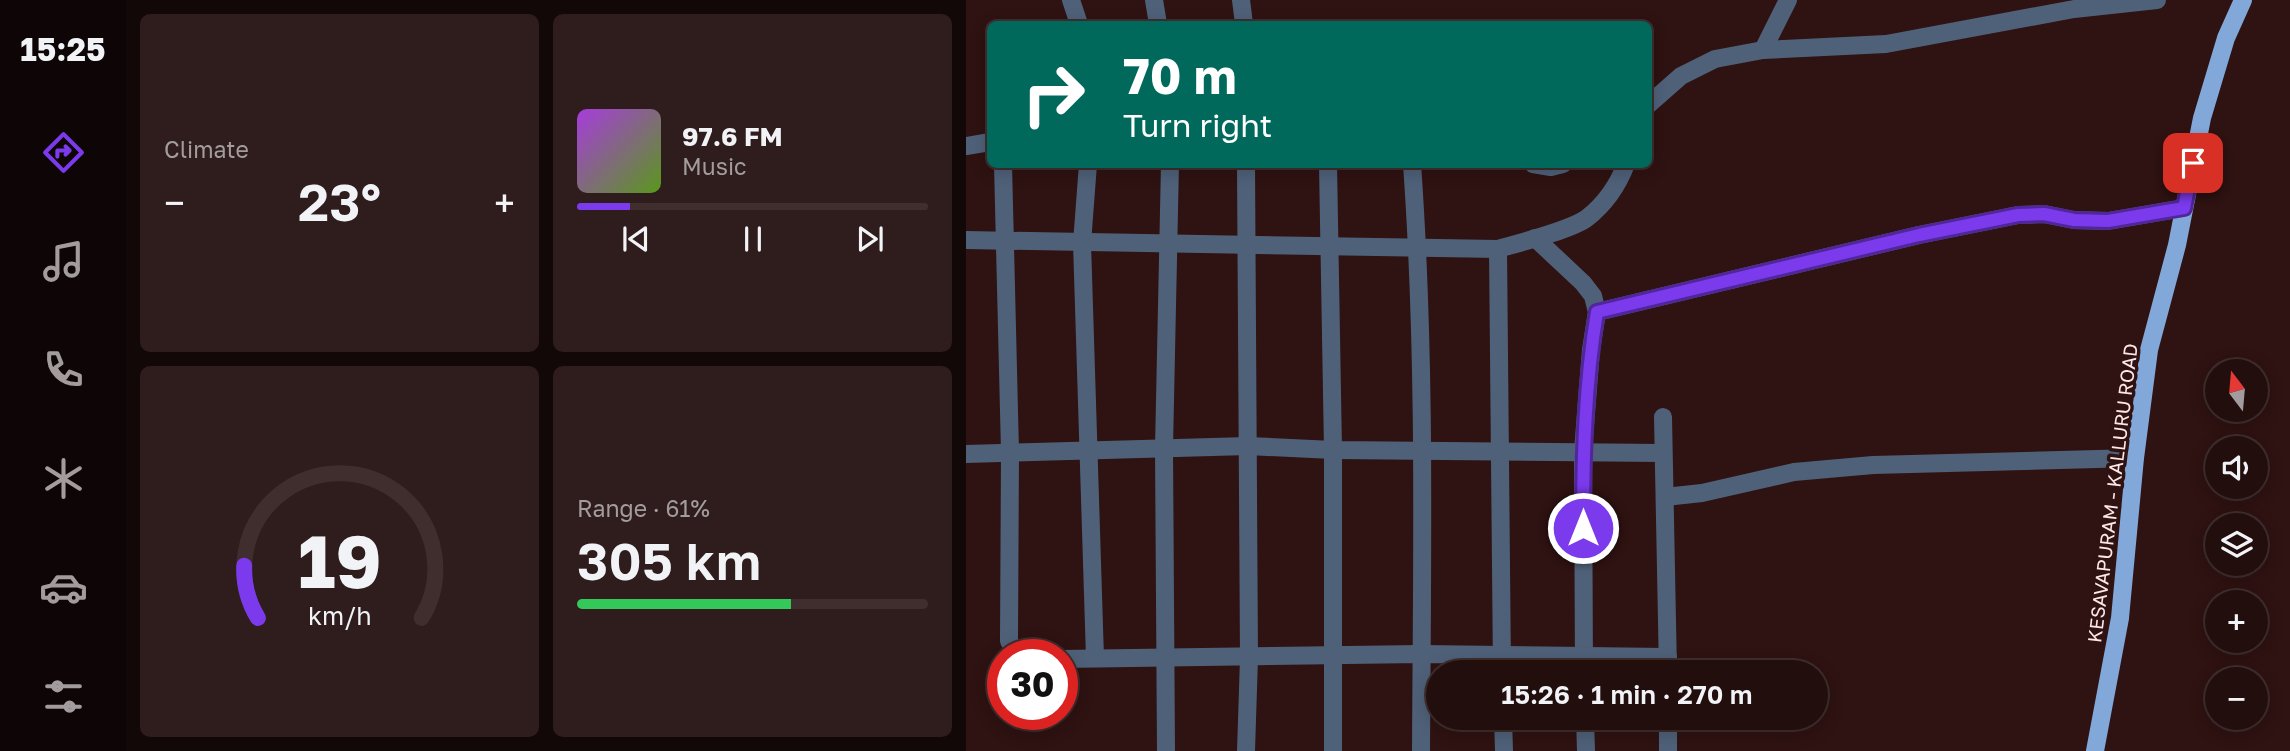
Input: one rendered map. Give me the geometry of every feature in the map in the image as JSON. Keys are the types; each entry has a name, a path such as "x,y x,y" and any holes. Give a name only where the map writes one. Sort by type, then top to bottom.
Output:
{"main road":[{"name":"KESAVAPURAM - KALLURU ROAD","path":"2095,751 2120,618 2135,458 2149,350 2184,208 2202,118 2227,38 2243,0"}],"street":[{"path":"1072,0 1078,21"},
{"path":"1154,0 1158,21"},
{"path":"1241,0 1244,21"},
{"path":"1763,50 1788,0"},
{"path":"1652,101 1681,76 1715,59 1763,50 1886,44 2074,9 2157,0"},
{"path":"966,146 987,142"},
{"path":"1003,168 1010,452 1009,639"},
{"path":"1088,168 1082,243 1095,659"},
{"path":"1166,751 1164,448 1170,168"},
{"path":"1246,168 1249,658 1246,751"},
{"path":"1328,168 1333,450 1333,751"},
{"path":"1412,168 1418,247 1423,449 1421,751"},
{"path":"966,240 1498,249 1586,219 1614,190 1624,168"},
{"path":"1597,312 1919,235 2018,215 2044,214 2074,220 2108,221 2184,208"},
{"path":"1535,238 1583,283 1593,296 1597,312 1591,349 1583,451 1584,660"},
{"path":"1498,249 1502,660"},
{"path":"1663,417 1668,660"},
{"path":"966,454 1248,446 1333,450 1664,453"},
{"path":"1665,496 1702,492 1794,472 1873,465 2135,458"},
{"path":"1078,659 1421,654 1475,660"},
{"path":"1503,730 1504,751"},
{"path":"1585,730 1586,751"},
{"path":"1668,730 1668,751"}],"route":[{"path":"1583,528 1583,451 1591,349 1597,312 1919,235 2018,215 2044,214 2074,220 2108,221 2184,208 2193,163"}]}
